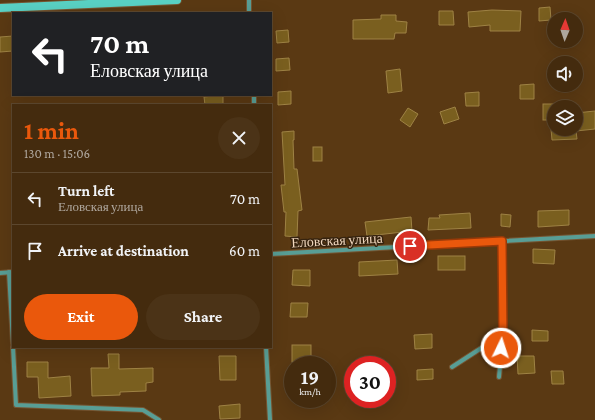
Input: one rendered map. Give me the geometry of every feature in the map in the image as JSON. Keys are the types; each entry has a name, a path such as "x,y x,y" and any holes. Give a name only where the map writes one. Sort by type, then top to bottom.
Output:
{"street":[{"path":"0,8 51,3 178,0"},
{"path":"249,0 250,12"},
{"name":"Еловская улица","path":"272,254 595,236"},
{"path":"499,377 503,334 502,241"},
{"path":"0,273 11,272 12,308"},
{"path":"452,367 503,334"},
{"path":"13,348 16,405 143,410 159,420"},
{"path":"266,348 270,420"}],"building":[{"path":"550,7 550,12 547,12 547,20 539,21 539,8"},
{"path":"492,10 521,11 520,31 490,31 490,25 469,27 468,12"},
{"path":"439,11 453,11 454,25 439,25"},
{"path":"381,15 396,15 396,21 407,22 406,33 395,33 394,39 353,39 353,20 381,19"},
{"path":"288,30 289,42 277,43 276,31"},
{"path":"12,36 12,51 0,52 0,37"},
{"path":"289,58 290,70 276,71 276,59"},
{"path":"400,69 402,91 388,93 386,71"},
{"path":"534,84 534,99 520,99 520,85"},
{"path":"291,91 291,104 278,105 278,92"},
{"path":"479,92 479,106 466,106 465,93"},
{"path":"223,96 223,104 205,104 204,97"},
{"path":"543,104 547,104 547,120 543,120"},
{"path":"455,107 459,119 444,124 440,112"},
{"path":"408,108 418,114 410,127 400,120"},
{"path":"595,111 595,129 583,130 583,112"},
{"path":"294,131 294,169 297,169 302,210 298,211 297,237 285,236 286,212 284,212 281,185 285,185 282,132"},
{"path":"552,136 577,136 577,139 552,140"},
{"path":"313,147 322,147 322,161 313,161"},
{"path":"569,210 569,225 538,227 538,211"},
{"path":"470,213 471,228 428,230 429,218 440,218 439,215"},
{"path":"501,214 511,215 510,227 501,226"},
{"path":"411,217 412,231 367,236 365,222"},
{"path":"533,249 555,250 554,264 533,263"},
{"path":"438,256 465,256 465,270 438,270"},
{"path":"397,260 398,274 359,276 359,262"},
{"path":"293,270 310,270 310,286 292,285"},
{"path":"291,303 308,303 307,317 290,317"},
{"path":"532,330 548,331 548,341 532,341"},
{"path":"432,334 432,348 415,349 414,335"},
{"path":"292,345 311,345 311,356 292,356"},
{"path":"108,354 119,354 119,369 153,368 153,382 146,383 146,391 120,392 120,395 92,396 91,368 109,368"},
{"path":"219,356 236,356 236,380 220,380"},
{"path":"517,356 534,356 535,373 518,374"},
{"path":"27,362 48,362 48,378 70,376 71,396 39,398 38,377 27,377"},
{"path":"433,369 433,379 417,380 417,370"},
{"path":"551,371 563,371 564,384 552,384"},
{"path":"240,404 240,418 220,419 219,406"}],"route":[{"path":"410,246 502,241 503,334 501,348"}]}
